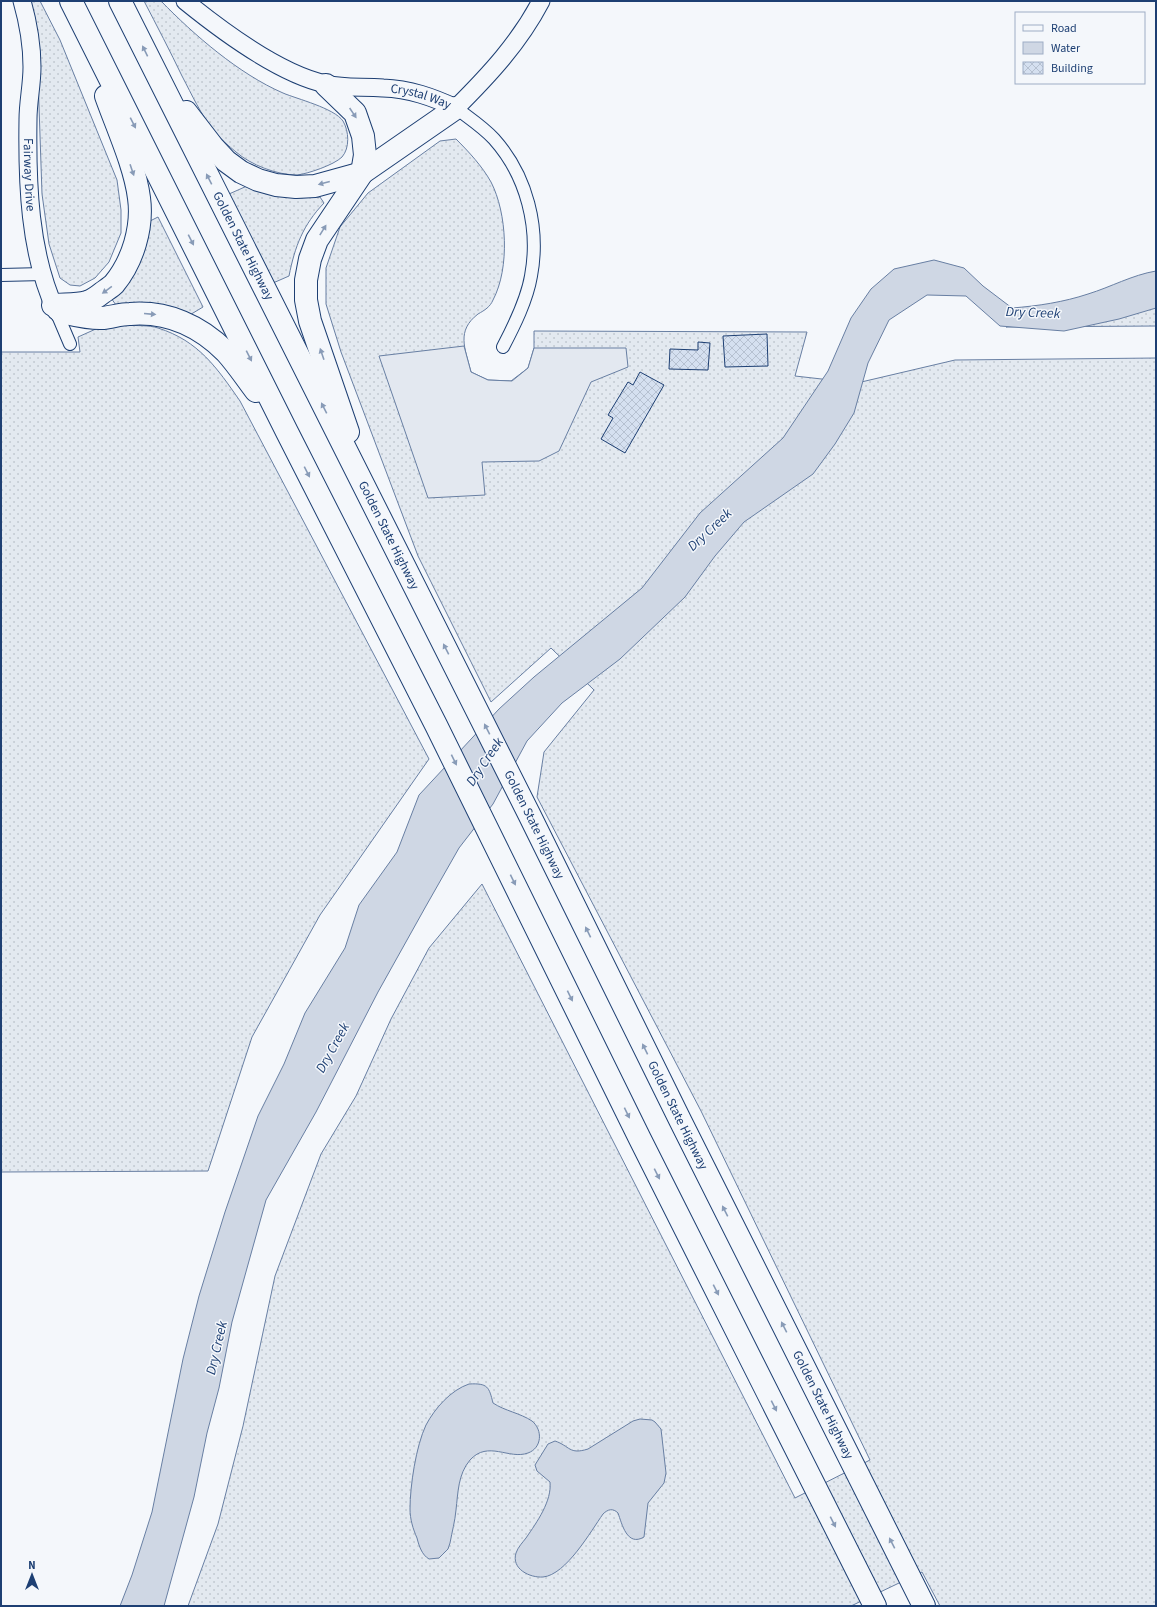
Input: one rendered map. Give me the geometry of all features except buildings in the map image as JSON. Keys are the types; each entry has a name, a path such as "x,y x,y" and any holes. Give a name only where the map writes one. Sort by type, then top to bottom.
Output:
{"highway":[{"name":"Golden State Highway","path":"120,1 375,510 464,684 681,1122 924,1606"},
{"path":"55,308 86,302 95,298 114,285 132,254 137,239 140,219 139,199 135,179 75,7"},
{"path":"75,7 287,432 436,725 640,1139 874,1605"},
{"path":"154,70 213,147 226,161 241,172 258,180 276,185 296,187 315,186 362,173 456,108"},
{"path":"326,85 355,113 363,136 366,155 362,173 318,240 306,280 306,300 310,321 375,510"},
{"path":"55,308 83,317 102,318 131,314 151,314 172,318 189,324 226,352 287,432"}],"street":[{"name":"Fairway Drive","path":"22,1 29,39 32,67 28,119 31,220 35,246 55,308 70,344"},
{"name":"Crystal Way","path":"185,1 250,48 289,72 308,80 326,85 349,88 382,87 401,89 433,98 456,108 478,124 494,139 517,173 526,194 534,236 534,259 531,278 516,322 503,347"},
{"path":"456,108 494,70 517,40 541,1"},
{"path":"1,275 44,274"}],"shaded area":[{"path":"30,1 40,1 60,40 117,180 121,210 121,233 109,262 95,278 80,286 70,285 60,278 49,244 42,194 38,77"},
{"path":"144,1 161,1 218,53 266,85 283,93 315,104 338,116 345,125 348,139 345,153 342,157 320,169 297,175 289,175 257,165 242,157 216,134 209,125"},
{"path":"456,139 484,170 491,182 500,209 503,225 504,257 498,287 490,305 471,320 467,327 464,340 471,372 488,380 511,381 528,368 534,348 534,331 807,332 795,376 857,383 955,360 1156,358 1156,1606 940,1606 922,1572 851,1606 188,1606 218,1524 243,1426 275,1276 321,1154 356,1096 391,1019 429,948 482,884 795,1498 870,1460 701,1111 537,797 544,752 594,690 551,648 491,702 418,556 341,352 326,304 326,268 340,227 368,193 440,141"},
{"path":"247,186 296,198 320,197 324,203 311,219 301,236 294,255 289,276 273,283 229,194"},
{"path":"158,217 203,307 188,316 116,305 111,298 144,224"},
{"path":"1156,286 1156,326 1006,327"},
{"path":"127,325 158,328 185,340 206,357 240,401 429,759 320,915 252,1037 208,1171 1,1172 1,352 80,352 78,337 98,328"},
{"path":"464,346 471,372 488,380 512,381 528,368 534,348 626,348 628,367 591,382 559,451 539,461 482,462 485,495 428,498 379,356"}],"water":[{"name":"Dry Creek","path":"934,260 964,268 983,286 1012,308 1041,305 1079,297 1138,275 1156,271 1156,308 1119,319 1064,331 1000,326 966,296 927,295 889,320 868,363 854,413 835,444 813,474 744,522 715,556 685,597 620,659 562,703 527,741 493,804 459,848 426,906 378,992 316,1112 266,1200 232,1322 219,1388 207,1433 194,1497 164,1606 120,1606 132,1575 152,1512 183,1359 199,1296 225,1212 258,1116 284,1064 305,1013 345,948 359,905 397,852 419,795 499,709 534,677 642,588 700,513 783,438 828,371 851,318 871,289 894,269"},
{"path":"469,1384 484,1385 489,1390 493,1403 532,1421 538,1429 538,1443 533,1451 528,1453 513,1454 484,1451 477,1454 470,1460 461,1477 458,1490 456,1514 448,1549 439,1558 429,1559 424,1555 420,1547 413,1528 410,1509 414,1466 419,1444 426,1425 444,1400 462,1387"},
{"path":"640,1419 652,1420 661,1429 666,1473 664,1483 648,1503 644,1537 633,1539 629,1537 618,1513 614,1510 609,1510 603,1514 585,1541 569,1561 560,1569 552,1574 538,1577 527,1574 519,1568 515,1559 516,1553 539,1518 549,1497 550,1482 537,1471 535,1465 548,1444 555,1441 570,1449 582,1451 588,1449 633,1421"}]}
